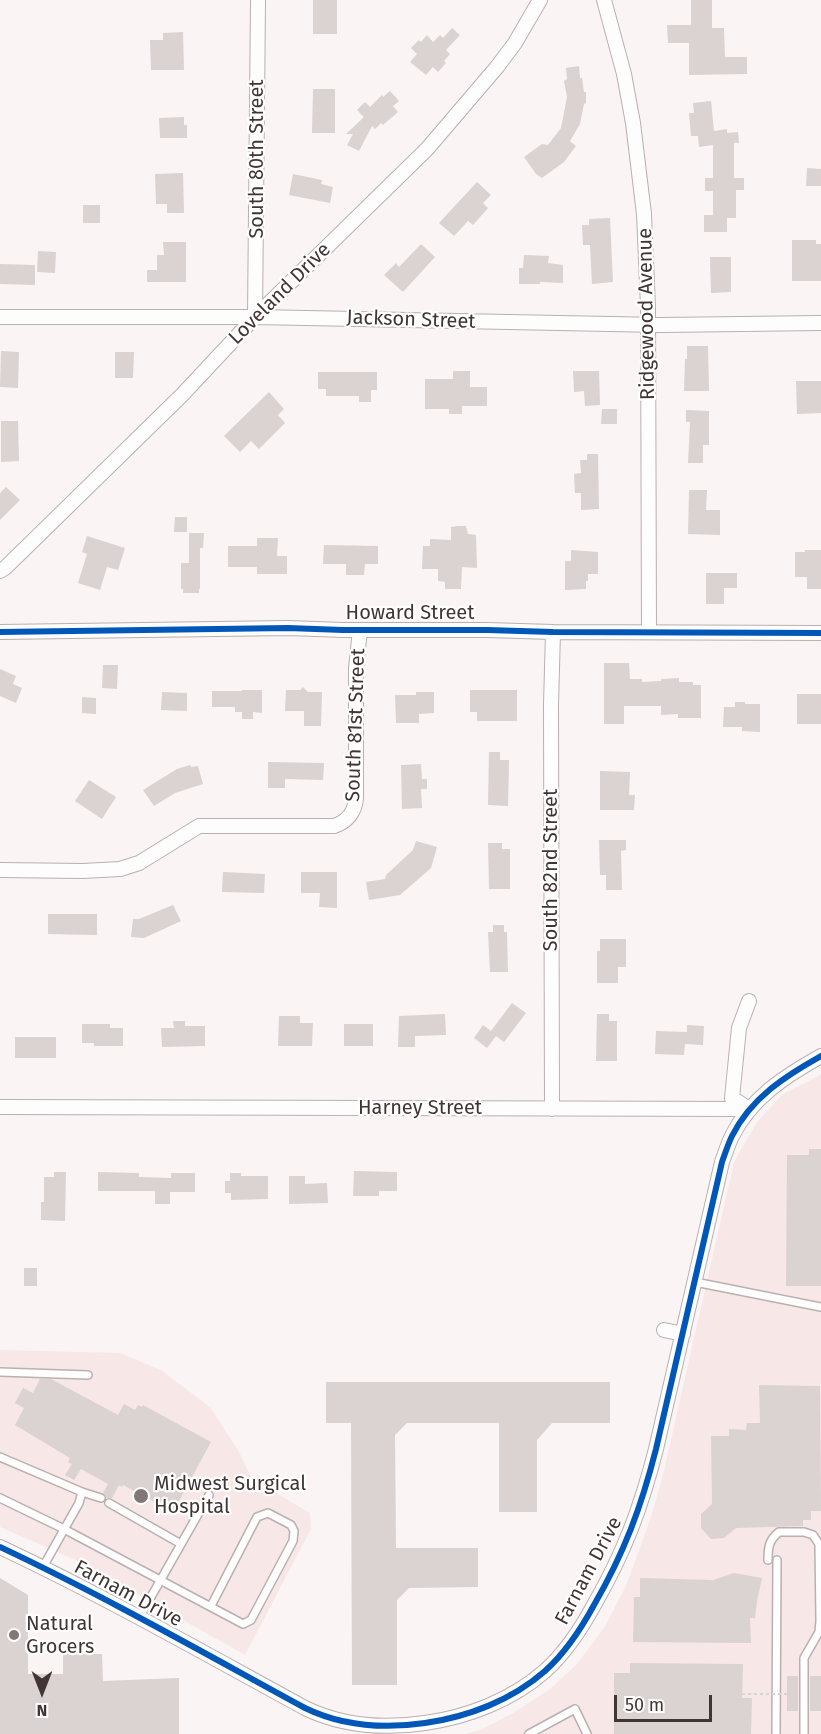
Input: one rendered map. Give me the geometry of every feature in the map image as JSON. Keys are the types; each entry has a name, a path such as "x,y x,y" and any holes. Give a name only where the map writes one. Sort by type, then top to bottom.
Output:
{"street":[{"name":"South 80th Street","path":"255,317 258,0"},
{"name":"Loveland Drive","path":"0,571 182,396 255,317 427,149 497,67 540,0"},
{"name":"Ridgewood Avenue","path":"604,0 624,74 633,123 644,214 648,324 649,632"},
{"name":"Jackson Street","path":"0,317 255,317 648,324 821,323"},
{"name":"Howard Street","path":"0,632 288,628 821,633"},
{"name":"South 81st Street","path":"0,870 120,869 139,863 199,826 340,825 353,812 356,798 356,668 360,630"},
{"name":"South 82nd Street","path":"552,1109 551,705 553,632"},
{"path":"749,1001 739,1028 732,1098 749,1109 783,1078 821,1056"},
{"name":"Harney Street","path":"0,1107 749,1109"},
{"name":"Farnam Drive","path":"0,1547 43,1567 317,1714 348,1723 392,1730 436,1722 488,1706 516,1692 556,1661 570,1643 606,1585 635,1521 645,1490 683,1334 722,1162 732,1135 749,1109"},
{"path":"664,1330 683,1334"}],"lane":[{"path":"695,1282 821,1307"},
{"path":"0,1372 88,1375"},
{"path":"0,1457 100,1498"},
{"path":"43,1567 79,1503 82,1492"},
{"path":"139,1618 209,1495"},
{"path":"0,1498 161,1579 243,1624 251,1620 292,1541 294,1531 291,1525 268,1513 257,1517 211,1606"},
{"path":"109,1503 181,1544"},
{"path":"768,1560 768,1546 771,1539 779,1532 804,1532 813,1535 819,1544 820,1621 819,1632 804,1658 804,1734"},
{"path":"776,1734 777,1560"},
{"path":"529,1734 575,1709 587,1734"}],"path":[{"path":"742,1694 787,1694"}],"shaded area":[{"path":"821,1075 821,1734 464,1734 480,1730 513,1713 550,1689 577,1664 604,1628 626,1586 652,1514 663,1475 734,1162 757,1122 783,1094"},
{"name":"Midwest Surgical Hospital","path":"0,1350 120,1353 161,1370 210,1407 238,1450 252,1479 310,1513 311,1529 245,1655 80,1562 0,1527"}],"building":[{"path":"313,0 337,0 337,34 313,34"},
{"path":"691,0 712,0 712,28 724,28 725,57 747,57 747,74 689,75 689,43 668,43 667,25 691,25"},
{"path":"452,28 460,35 446,50 450,54 438,72 433,67 426,75 410,62 417,54 411,48 419,40 421,42 427,35 433,42 440,35 443,38"},
{"path":"183,32 184,70 151,70 150,40 163,40 163,33"},
{"path":"579,66 580,78 582,78 584,92 586,92 586,103 580,124 570,141 576,146 564,162 542,178 536,174 524,157 542,144 548,145 561,128 567,97 564,81 567,79 566,68"},
{"path":"313,89 335,89 335,133 312,133"},
{"path":"390,91 399,101 393,106 398,112 383,125 381,123 375,129 372,126 359,151 347,145 353,134 346,134 364,117 357,110 365,102 370,107 382,95 383,97"},
{"path":"711,101 714,131 727,129 727,133 738,132 739,143 734,143 734,178 744,178 744,190 736,190 736,218 727,218 727,232 704,232 704,215 713,215 713,191 705,191 705,178 713,178 713,145 699,147 698,136 691,136 689,113 694,113 693,103"},
{"path":"184,117 184,125 187,125 187,138 160,138 159,118"},
{"path":"807,168 821,169 821,186 806,186"},
{"path":"183,173 184,213 167,213 167,204 156,204 155,174"},
{"path":"293,174 322,180 321,184 333,187 330,203 289,195"},
{"path":"477,182 491,195 483,203 488,208 473,225 468,221 454,236 439,223"},
{"path":"83,205 100,205 100,223 83,223"},
{"path":"610,218 613,282 592,284 590,245 583,245 582,225 589,225 589,219"},
{"path":"792,240 816,240 816,244 821,244 821,281 792,281"},
{"path":"163,242 186,242 186,282 147,282 147,270 157,270 157,255 164,255"},
{"path":"421,244 435,257 403,292 384,275 396,263 399,267"},
{"path":"38,251 56,252 55,273 37,272"},
{"path":"524,255 549,256 548,263 563,265 563,283 519,284 519,268 523,268"},
{"path":"710,257 731,257 731,292 711,293"},
{"path":"0,264 35,265 35,285 0,284"},
{"path":"687,346 708,346 709,391 684,391"},
{"path":"1,351 19,352 18,388 0,387"},
{"path":"115,352 134,352 133,378 115,378"},
{"path":"453,371 470,371 470,387 487,387 487,406 462,406 462,414 449,414 449,409 425,409 425,379 453,379"},
{"path":"573,371 599,371 600,405 585,406 584,391 574,392"},
{"path":"318,372 377,372 377,390 371,390 371,402 359,402 359,396 326,396 326,389 318,389"},
{"path":"796,381 821,381 821,413 797,414"},
{"path":"269,392 284,409 278,415 285,423 259,449 251,441 240,452 224,436"},
{"path":"602,409 617,409 617,424 601,424"},
{"path":"686,410 709,411 709,445 703,445 703,463 688,463 690,422 686,422"},
{"path":"1,421 18,421 19,461 1,462"},
{"path":"587,454 598,454 599,509 581,510 581,493 575,493 574,474 581,473 580,460 587,460"},
{"path":"6,487 20,500 0,520 0,493"},
{"path":"689,490 707,490 706,510 720,510 720,535 688,534"},
{"path":"175,517 187,517 187,532 174,532"},
{"path":"466,526 468,534 476,535 477,568 462,567 461,589 445,589 445,582 438,581 438,569 422,569 423,546 430,546 430,539 451,540 451,527"},
{"path":"189,533 204,533 203,548 200,548 199,593 183,593 181,589 181,563 189,563"},
{"path":"87,536 125,548 118,570 107,567 100,590 78,583 87,554 82,552"},
{"path":"257,538 278,538 277,556 287,556 287,574 257,574 257,567 228,567 228,546 257,546"},
{"path":"324,545 378,546 378,564 365,564 364,575 346,575 346,564 323,564"},
{"path":"571,550 598,552 598,574 588,574 586,589 565,590 565,561 571,561"},
{"path":"805,550 821,550 821,589 807,589 807,577 795,577 795,552 805,552"},
{"path":"706,573 737,573 737,588 724,588 724,604 706,604"},
{"path":"604,663 629,663 630,679 642,679 642,682 679,678 679,682 693,682 693,685 701,685 701,718 678,718 678,714 661,715 661,706 624,706 624,724 604,724"},
{"path":"103,665 118,665 117,689 102,688"},
{"path":"0,669 16,676 13,684 22,688 16,703 0,696"},
{"path":"303,687 308,692 322,692 321,726 304,726 304,711 285,711 286,690 300,690"},
{"path":"262,690 262,713 253,712 253,719 242,719 242,712 235,712 235,707 212,707 212,691"},
{"path":"470,690 517,690 517,721 477,721 477,712 470,712"},
{"path":"162,692 187,693 187,711 161,710"},
{"path":"416,692 434,692 434,713 419,714 419,723 396,723 395,695 416,695"},
{"path":"797,694 821,694 821,724 797,724"},
{"path":"82,697 96,698 96,714 82,713"},
{"path":"735,702 760,704 760,732 742,731 742,727 723,727 724,707 735,707"},
{"path":"489,752 500,752 500,760 509,760 508,806 488,805"},
{"path":"268,762 324,763 323,780 285,779 285,788 268,788"},
{"path":"421,764 422,779 427,779 427,789 421,789 422,808 402,809 401,765"},
{"path":"190,765 191,767 198,766 203,784 175,793 154,806 143,790 177,769"},
{"path":"600,771 630,772 629,795 635,795 634,810 600,810"},
{"path":"89,780 116,797 102,819 75,801"},
{"path":"599,840 626,840 626,850 621,851 622,890 606,890 606,875 600,875"},
{"path":"416,841 437,847 431,868 400,895 369,900 366,882 385,879 386,875 413,850"},
{"path":"488,843 502,843 502,849 510,849 510,889 489,889"},
{"path":"223,872 265,874 264,893 222,892"},
{"path":"301,872 337,872 337,908 319,907 320,893 301,893"},
{"path":"173,905 181,921 144,938 131,937 133,919 139,919"},
{"path":"48,914 97,914 97,935 48,934"},
{"path":"493,925 504,925 504,932 507,932 508,972 490,972 488,932 493,932"},
{"path":"600,939 626,939 626,967 618,967 618,983 597,983 597,951 600,951"},
{"path":"512,1003 526,1013 504,1042 496,1036 487,1048 474,1038 483,1025 491,1031"},
{"path":"445,1014 446,1035 415,1036 415,1047 398,1047 399,1016"},
{"path":"597,1014 609,1014 609,1021 617,1021 617,1061 596,1061"},
{"path":"279,1016 300,1016 300,1023 313,1023 312,1046 278,1046"},
{"path":"173,1021 185,1021 185,1026 205,1026 205,1046 162,1047 161,1028 174,1028"},
{"path":"82,1024 110,1024 110,1028 123,1028 123,1046 94,1046 94,1043 82,1043"},
{"path":"344,1024 373,1024 373,1046 344,1046"},
{"path":"687,1025 704,1026 703,1045 685,1044 684,1055 655,1054 656,1031 687,1032"},
{"path":"15,1037 56,1037 56,1058 15,1058"},
{"path":"809,1149 821,1149 821,1286 786,1286 787,1155 809,1155"},
{"path":"354,1171 397,1172 397,1191 379,1191 379,1196 353,1196"},
{"path":"54,1172 66,1172 65,1221 41,1220 44,1177 54,1177"},
{"path":"98,1172 139,1173 139,1177 171,1178 171,1173 195,1173 195,1192 170,1192 170,1204 155,1204 155,1191 98,1191"},
{"path":"230,1173 241,1173 241,1176 268,1176 268,1199 231,1200 231,1193 225,1193 225,1181 230,1181"},
{"path":"289,1176 305,1176 305,1184 327,1183 328,1203 289,1204"},
{"path":"24,1268 37,1268 37,1286 24,1286"},
{"path":"40,1379 51,1379 118,1415 124,1404 135,1410 138,1405 142,1407 143,1405 211,1442 173,1512 123,1485 122,1487 119,1485 112,1498 107,1498 103,1493 108,1484 81,1469 74,1480 65,1475 72,1464 68,1462 70,1458 15,1425 24,1408 15,1403 23,1388 33,1393"},
{"path":"326,1382 610,1382 610,1423 552,1423 537,1440 537,1512 499,1512 499,1423 407,1423 395,1435 396,1548 478,1548 478,1587 409,1588 397,1600 397,1685 352,1685 351,1423 326,1423"},
{"path":"759,1385 820,1386 821,1511 811,1511 811,1520 803,1520 803,1526 736,1528 724,1538 711,1539 701,1528 701,1514 712,1504 711,1436 729,1436 729,1429 746,1430 747,1423 760,1423"},
{"path":"734,1573 762,1578 755,1618 750,1618 751,1643 633,1642 634,1597 640,1597 640,1578 713,1580"},
{"path":"0,1578 28,1595 28,1674 63,1674 63,1654 102,1654 103,1681 179,1678 179,1734 0,1734"},
{"path":"630,1663 743,1664 742,1698 752,1698 751,1734 614,1734 614,1673 630,1673"},
{"path":"787,1676 798,1676 798,1711 787,1711"},
{"path":"810,1676 821,1676 821,1711 810,1711"}],"cycle path":[{"path":"0,632 288,628 821,633"},
{"path":"0,1547 116,1605 305,1708 334,1719 379,1726 425,1723 473,1712 518,1691 545,1671 584,1623 605,1586 631,1530 656,1449 722,1162 732,1136 749,1110 770,1089 821,1056"}],"place":[{"name":"Midwest Surgical Hospital","path":"141,1496"},
{"name":"Natural Grocers","path":"14,1635"}]}
